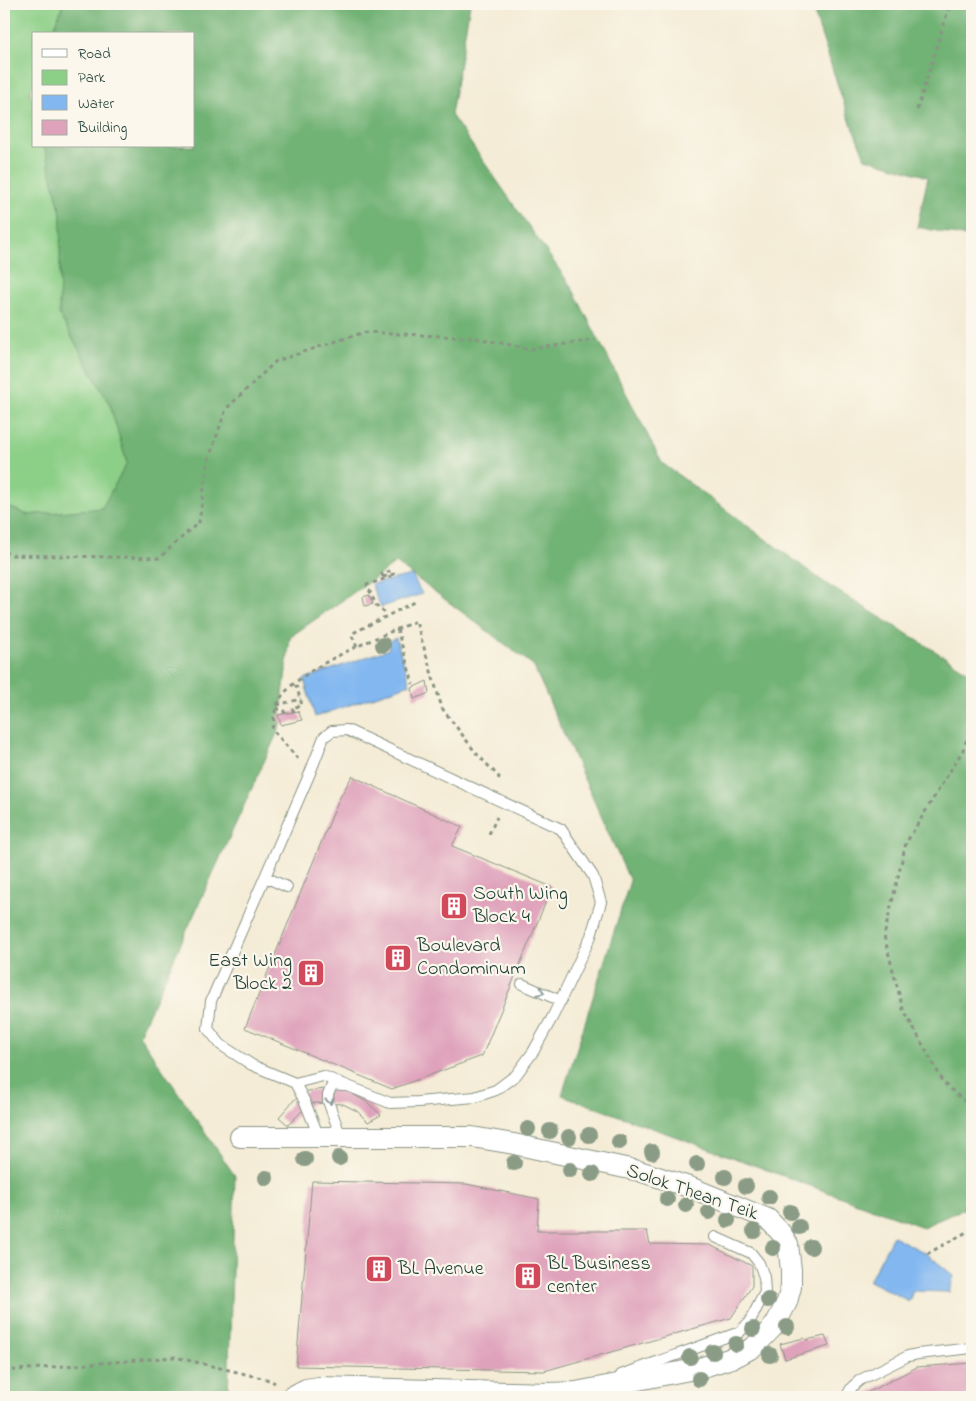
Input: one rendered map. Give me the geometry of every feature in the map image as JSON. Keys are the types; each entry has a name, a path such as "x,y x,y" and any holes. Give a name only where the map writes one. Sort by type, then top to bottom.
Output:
{"street":[{"name":"Solok Thean Teik","path":"240,1137 472,1137 639,1171 692,1188 768,1219 788,1244 791,1287 787,1302 775,1325 754,1347 734,1357 700,1368 576,1392 549,1393 319,1387 306,1389 291,1397"}],"lane":[{"path":"347,730 561,829 593,876 602,902 591,936 553,1016 533,1052 516,1075 496,1090 475,1097 418,1102 390,1102 322,1076 295,1083 252,1065 220,1044 208,1029 211,1001 310,773 324,737 332,731 347,730"},
{"path":"265,877 287,887"},
{"path":"522,984 560,1001"},
{"path":"295,1083 319,1137"},
{"path":"341,1137 328,1101 328,1095 332,1085 352,1087"},
{"path":"576,1392 740,1332 750,1321 765,1292 764,1277 759,1263 751,1253 715,1238"},
{"path":"846,1397 852,1387 860,1380 908,1356 972,1348"}],"path":[{"path":"917,110 950,4"},
{"path":"4,552 12,555 158,558 199,522 208,461 226,409 276,361 365,332 475,338 531,349 595,340"},
{"path":"387,615 376,605 367,585 395,575 383,576 382,574 393,570"},
{"path":"357,648 352,634 417,600"},
{"path":"310,773 272,729 276,707 288,689 320,665 416,621 442,708 476,753 499,777 495,798"},
{"path":"397,629 414,684"},
{"path":"294,712 292,708 302,705 296,682"},
{"path":"276,707 300,700"},
{"path":"276,707 284,709 285,714"},
{"path":"972,725 964,750 906,843 884,936 902,1009 944,1084 972,1108"},
{"path":"927,1254 972,1229"},
{"path":"4,1371 175,1357 270,1380 291,1397"}],"green space":[{"path":"4,4 63,4 53,32 32,32 32,87 30,92 32,100 32,148 45,148 61,213 59,314 110,405 127,463 102,508 28,515 4,505"},
{"path":"63,4 470,4 451,115 572,288 662,463 828,585 972,674 972,1205 923,1227 562,1095 630,881 533,665 396,563 290,637 279,729 139,1035 235,1176 228,1397 4,1397 4,505 28,515 102,508 127,463 110,405 59,314 61,213 45,148 195,148 195,32 53,32"},
{"path":"811,4 972,4 972,238 917,227 928,177 865,158 847,113"}],"water":[{"path":"412,575 422,594 381,607 371,584"},
{"path":"396,638 410,684 315,717 304,679 389,649 387,642"},
{"path":"893,1236 927,1254 954,1276 949,1292 913,1291 909,1301 869,1281"}],"building":[{"path":"369,595 373,604 365,606 363,597"},
{"path":"427,681 429,693 414,699 412,688"},
{"path":"298,711 302,720 281,725 278,715"},
{"name":"Boulevard Condominum","path":"352,776 462,827 452,846 552,887 482,1056 392,1089 245,1028 339,799"},
{"path":"324,1089 347,1091 367,1102 381,1115 368,1122 357,1111 343,1104 312,1103 288,1125 279,1117 294,1100 308,1091"},
{"name":"BL Business center","path":"312,1181 466,1184 539,1199 537,1231 647,1231 650,1244 710,1245 752,1266 752,1286 731,1318 544,1371 296,1366"},
{"path":"825,1336 829,1346 785,1359 780,1344 804,1338 806,1340"},
{"path":"972,1363 972,1397 859,1397 917,1367"}],"place":[{"name":"South Wing Block 4","path":"454,906"},
{"name":"Boulevard Condominum","path":"398,958"},
{"name":"East Wing Block 2","path":"311,973"},
{"name":"BL Avenue","path":"379,1269"},
{"name":"BL Business center","path":"528,1276"}]}
